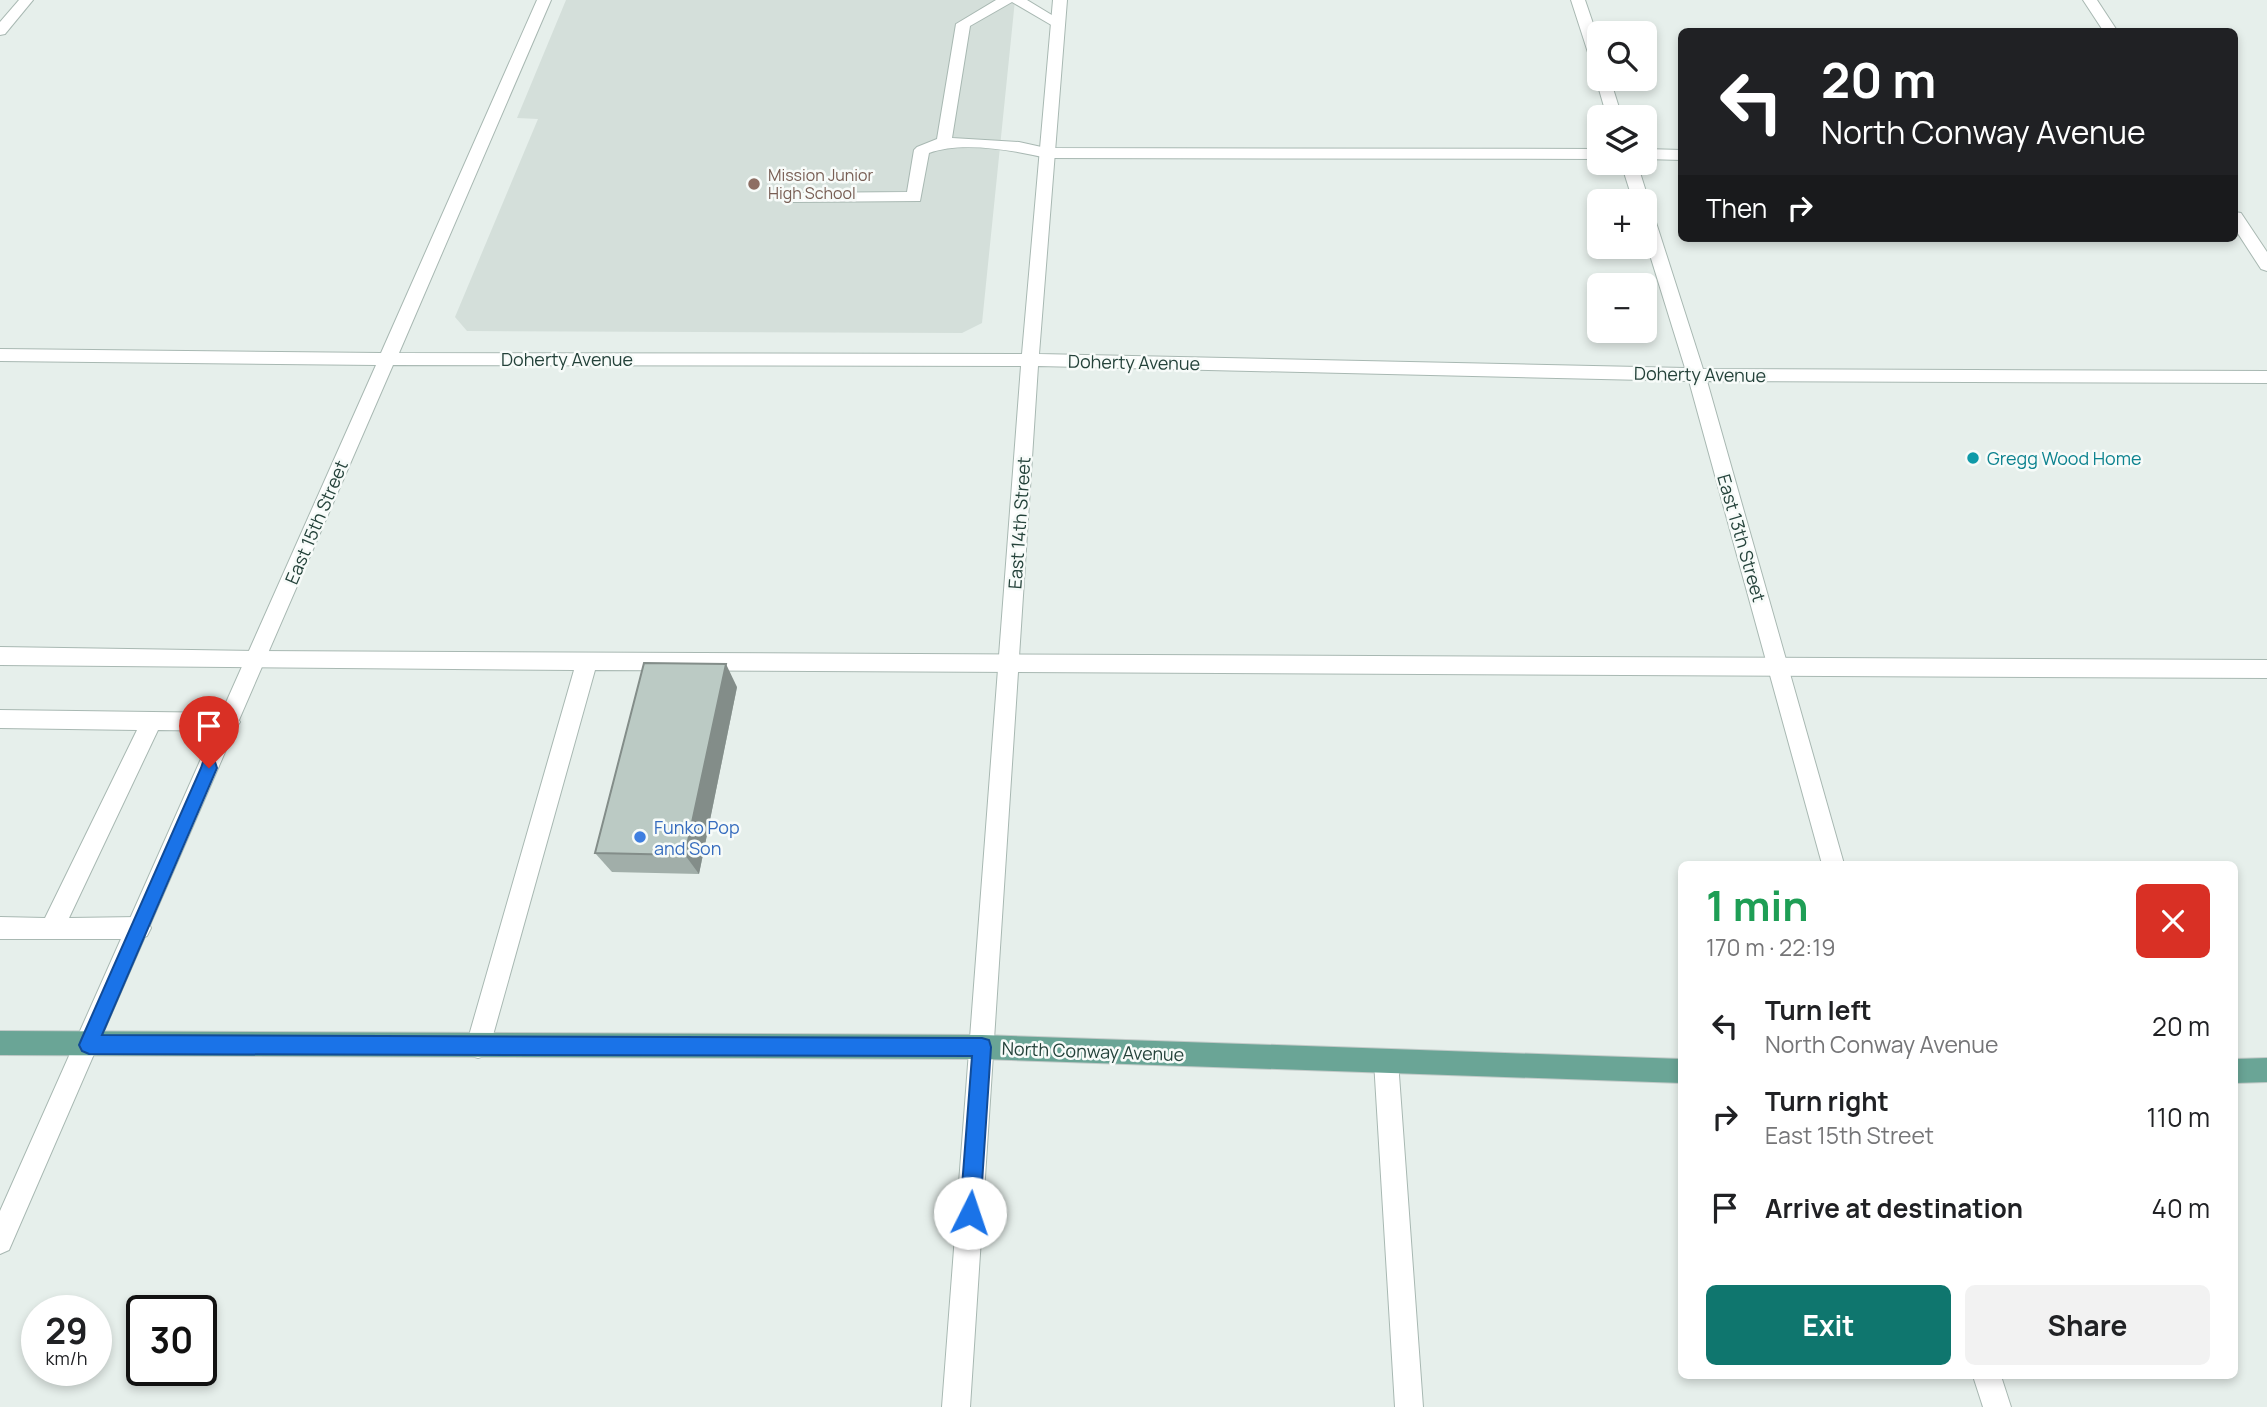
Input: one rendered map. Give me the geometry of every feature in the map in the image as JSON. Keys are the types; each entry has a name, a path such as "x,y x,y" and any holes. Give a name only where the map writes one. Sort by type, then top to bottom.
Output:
{"main road":[{"name":"North Conway Avenue","path":"0,1043 982,1047 1678,1071"},
{"path":"2238,1071 2267,1070"}],"street":[{"path":"0,31 26,0"},
{"name":"East 15th Street","path":"0,1241 89,1045 544,0"},
{"path":"944,142 964,24 1006,0"},
{"path":"1017,0 1058,23"},
{"name":"East 14th Street","path":"956,1407 1030,360 1060,0"},
{"path":"1578,0 1587,28"},
{"path":"2090,0 2108,28"},
{"path":"794,198 914,197 922,150 944,142 1019,147 1046,153 1587,154"},
{"path":"1657,154 1678,155"},
{"path":"2238,222 2267,265"},
{"name":"East 13th Street","path":"1657,251 1696,375 1832,861"},
{"name":"Doherty Avenue","path":"0,355 387,359 1030,360 1696,375 2267,377"},
{"path":"0,656 256,660 2267,669"},
{"path":"478,1046 587,661"},
{"path":"0,719 229,722"},
{"path":"52,929 152,721"},
{"path":"0,928 139,928"},
{"path":"1386,1061 1409,1407"},
{"path":"1988,1379 1997,1407"}],"shaded area":[{"name":"Mission Junior High School","path":"566,0 1015,0 982,323 962,333 467,331 455,317 538,119 517,118"}],"building":[{"path":"644,663 726,664 685,855 595,853"}],"place":[{"name":"Mission Junior High School","path":"754,184"},
{"name":"Gregg Wood Home","path":"1973,458"},
{"name":"Funko Pop and Son","path":"640,837"}],"route":[{"path":"209,768 89,1045 982,1047 970,1213"}]}
